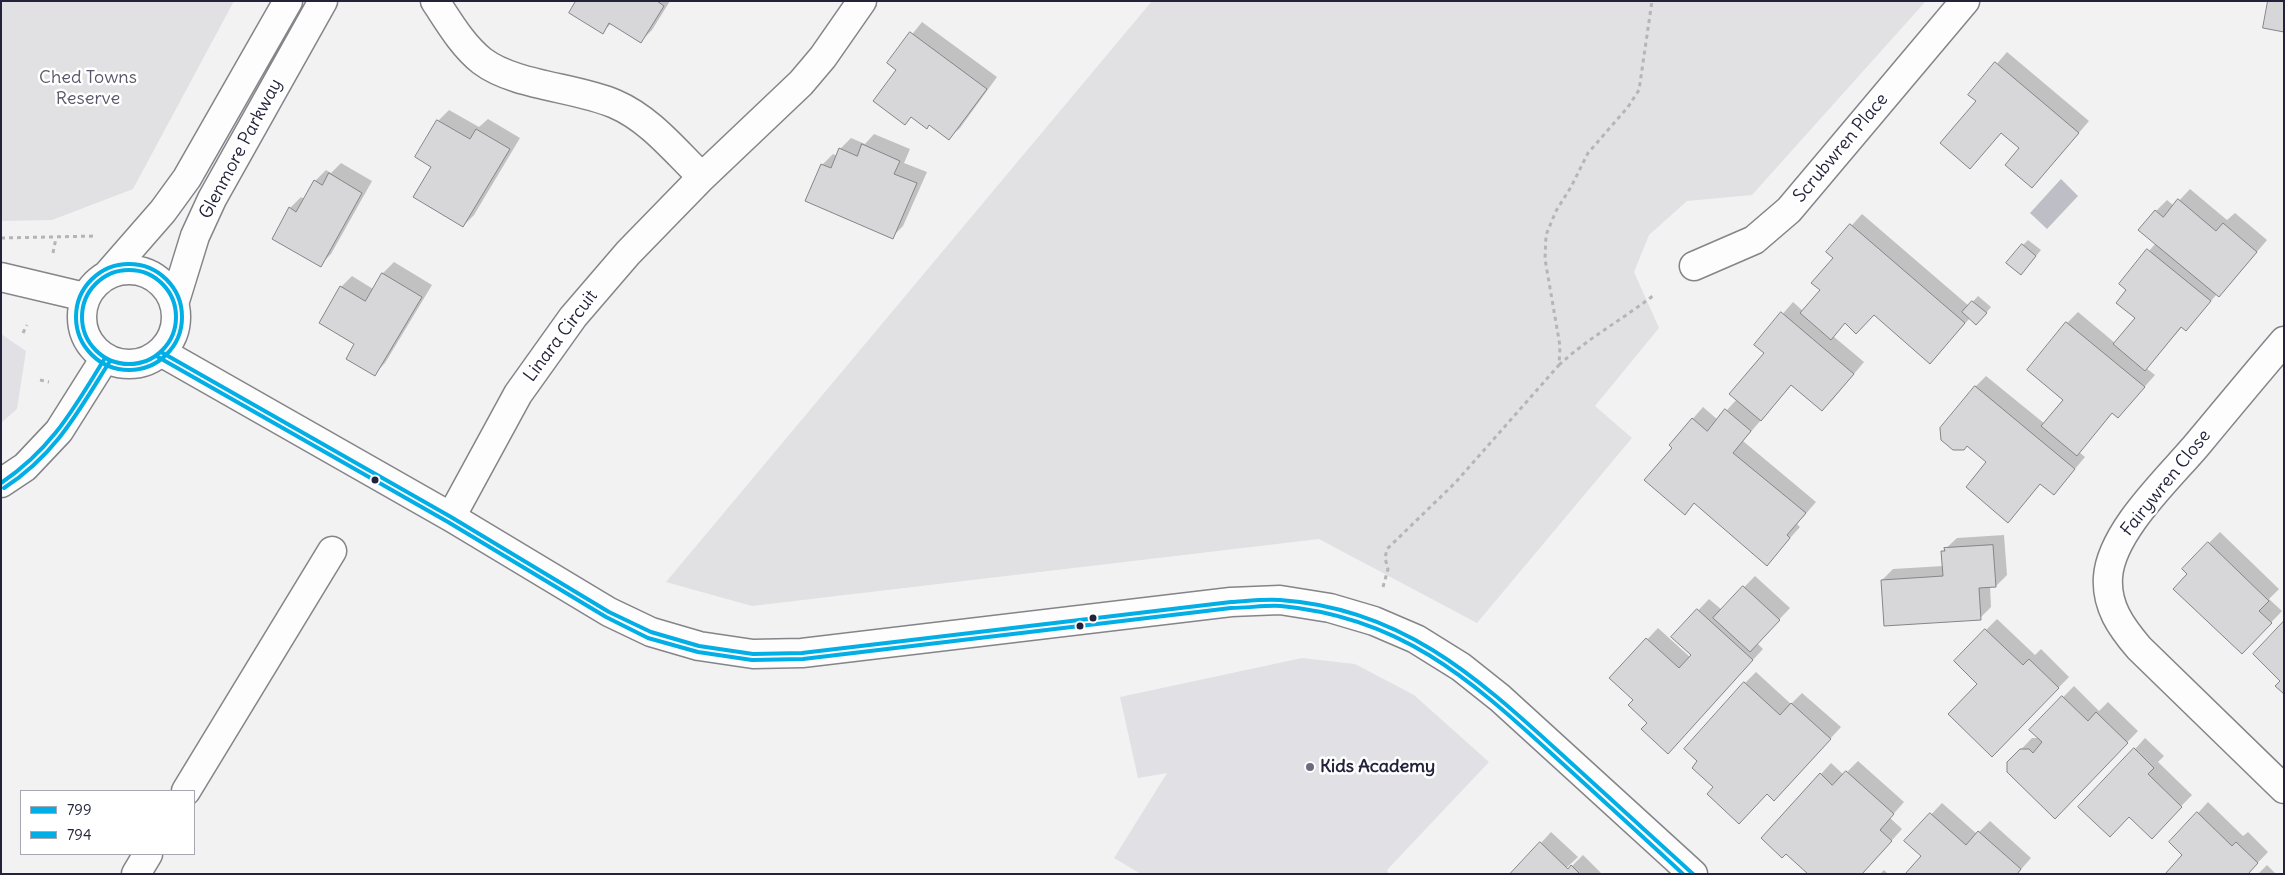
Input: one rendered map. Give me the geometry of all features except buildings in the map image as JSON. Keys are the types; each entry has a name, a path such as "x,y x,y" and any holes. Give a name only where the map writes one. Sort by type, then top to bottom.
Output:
{"street":[{"name":"Glenmore Parkway","path":"108,274 163,211 187,178 288,1"},
{"name":"Glenmore Parkway","path":"174,304 195,236 212,199 323,1"},
{"path":"435,1 463,42 483,61 507,73 593,96 632,113 650,125 702,177"},
{"name":"Linara Circuit","path":"451,517 496,432 543,356 628,253 702,177 801,83 824,57 862,1"},
{"name":"Scrubwren Place","path":"1694,266 1754,240 1789,210 1966,1"},
{"path":"124,269 140,270 155,277 167,289 174,304 176,316 175,329 161,352 149,360 134,364 119,363 105,358 94,349 86,338 82,324 82,310 85,297 95,284 108,274 124,269"},
{"path":"1,276 85,297"},
{"name":"Fairywren Close","path":"2284,341 2136,516 2111,559 2108,584 2113,611 2122,629 2139,648 2284,789"},
{"path":"161,352 451,517 609,612 651,632 699,646 753,654 802,654 1231,602 1280,600 1339,611 1374,621 1416,639 1461,667 1531,725 1693,874"},
{"path":"1,483 25,467 60,431 105,358"},
{"path":"187,790 332,551"},
{"path":"136,874 147,855"}],"path":[{"path":"1559,365 1560,346 1545,259 1546,234 1556,211 1571,187 1588,153 1628,107 1639,90 1652,1"},
{"path":"1,238 84,238 102,235"},
{"path":"53,256 56,238"},
{"path":"1382,589 1388,569 1385,558 1387,549 1456,482 1559,365 1574,351 1624,318 1654,295"},
{"path":"23,333 26,325"},
{"path":"40,380 53,382"}],"shaded area":[{"path":"2061,179 2078,196 2047,229 2030,213"},
{"path":"1,334 26,351 17,409 1,423"},
{"name":"Kids Academy","path":"1302,658 1355,664 1414,695 1489,762 1387,870 1389,874 1141,874 1114,858 1167,773 1138,778 1120,697"}],"green space":[{"name":"Ched Towns Reserve","path":"1,1 234,1 133,189 52,220 1,221"},
{"path":"1152,1 1926,1 1752,195 1687,201 1649,235 1634,272 1659,328 1595,406 1632,438 1477,623 1319,539 752,606 666,582"}],"transit line":[{"name":"794","path":"129,264 149,268 167,279 178,297 182,317 178,337 167,355 149,366 129,370 109,366 91,355 80,337 76,317 80,297 91,279 109,268 129,264"},
{"name":"799","path":"129,270 147,274 162,284 172,299 176,317 172,335 162,350 147,360 129,364 111,360 96,350 86,335 82,317 86,299 96,284 111,274 129,270"},
{"name":"799","path":"161,352 451,517 609,612 651,632 699,646 753,654 802,653 1231,602 1262,600 1280,600 1323,606 1362,616 1398,631 1432,650 1496,696 1693,874"},
{"name":"794","path":"158,357 448,522 606,617 648,638 698,652 752,660 803,659 1231,608 1269,606 1323,612 1361,623 1396,637 1429,655 1491,700 1683,874"},
{"name":"799","path":"1,483 19,470 48,442 72,411 105,358"},
{"name":"794","path":"4,488 22,475 52,446 76,415 110,361"}],"place":[{"name":"Kids Academy","path":"1310,767"}]}
